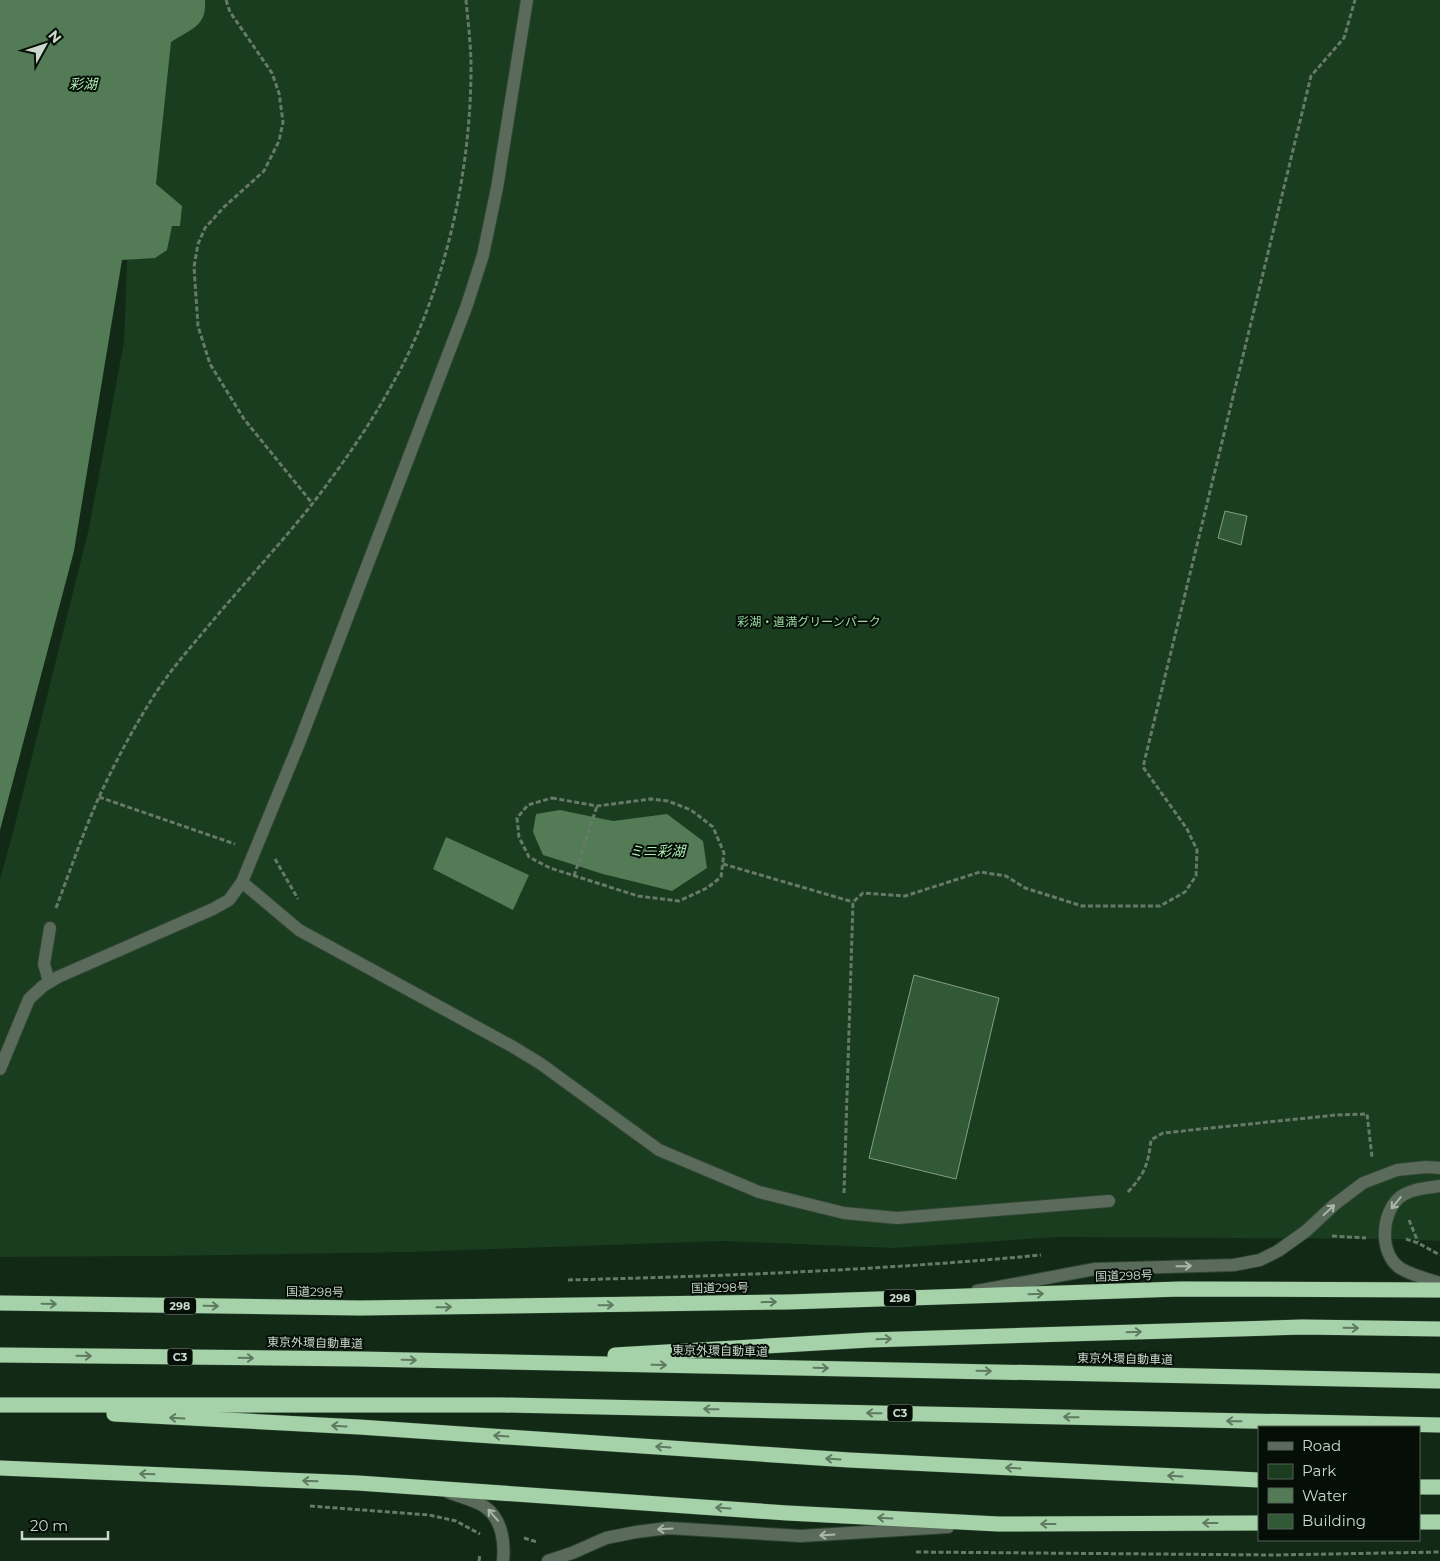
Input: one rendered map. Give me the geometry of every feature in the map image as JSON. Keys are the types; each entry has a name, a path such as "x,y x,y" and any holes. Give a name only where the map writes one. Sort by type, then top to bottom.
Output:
{"highway":[{"name":"国道298号","path":"0,1303 360,1308 788,1302 1180,1290 1440,1290"},
{"path":"504,1362 869,1340 1302,1327 1440,1329"},
{"name":"東京外環自動車道","path":"0,1355 504,1362 1440,1381"},
{"name":"C3","path":"0,1407 503,1405 1440,1425"},
{"path":"0,1407 359,1427 849,1460 1258,1480"},
{"path":"0,1468 358,1483 787,1513 998,1524 1258,1523"},
{"path":"1420,1486 1440,1487"},
{"path":"1420,1522 1440,1522"}],"lane":[{"path":"0,1069 29,999 43,986 58,977 213,909 229,900 242,882 300,741 468,306 483,255 497,188 527,0"},
{"path":"242,882 299,930 515,1048 541,1064 659,1150 759,1192 844,1213 897,1218 1109,1201"},
{"path":"49,982 44,964 50,928"},
{"path":"945,1297 1095,1268 1234,1265 1260,1260 1278,1251 1306,1231 1334,1205 1363,1183 1397,1170 1426,1167 1440,1168"},
{"path":"1440,1186 1411,1191 1398,1199 1388,1214 1384,1225 1388,1252 1399,1267 1440,1283"},
{"path":"440,1489 485,1507 497,1518 503,1535 503,1561"},
{"path":"548,1561 571,1557 606,1538 668,1528 801,1536 998,1524"}],"path":[{"path":"226,0 230,12 272,73 279,93 283,122 279,141 264,171 224,207 205,228 198,244 194,267 198,326 210,364 244,419 312,503"},
{"path":"50,928 99,797 127,740 151,700 184,656 312,503 354,448 394,383 412,347 441,269 453,228 462,183 471,66 466,0"},
{"path":"844,1213 853,902 863,892 904,896 980,872 1006,876 1025,888 1082,906 1160,906 1186,892 1196,876 1197,850 1187,829 1143,767 1311,76 1344,38 1355,0"},
{"path":"552,798 597,806 651,799 668,801 691,810 713,827 724,853 723,864 721,877 707,888 679,901 638,896 550,868 529,857 520,836 517,818 528,804 552,798"},
{"path":"574,876 597,806"},
{"path":"723,864 853,902"},
{"path":"1109,1201 1125,1195 1140,1178 1146,1168 1151,1140 1163,1133 1336,1115 1367,1114 1372,1160"},
{"path":"1409,1218 1418,1243"},
{"path":"1324,1236 1370,1238"},
{"path":"1401,1238 1418,1243 1440,1255"},
{"path":"564,1280 672,1278 942,1265 1050,1254"},
{"path":"303,1505 429,1514 456,1521 482,1535"},
{"path":"520,1537 542,1544"},
{"path":"907,1552 1274,1555 1440,1552"}],"green space":[{"name":"彩湖・道満グリーンパーク","path":"137,0 1440,0 1440,1241 1393,1239 1058,1237 893,1248 724,1241 410,1252 0,1257 0,879 89,528 124,342"}],"water":[{"name":"彩湖","path":"0,0 205,0 205,9 200,22 196,26 171,42 156,184 182,206 180,226 172,226 167,250 155,258 122,260 74,551 0,830"},
{"name":"ミニ彩湖","path":"560,810 613,821 667,814 703,841 707,868 672,891 603,874 543,855 533,832 536,814"},
{"path":"446,837 529,875 513,910 433,869"}],"building":[{"path":"1225,511 1247,516 1241,545 1218,538"},
{"path":"914,975 999,998 956,1179 869,1158"}]}
